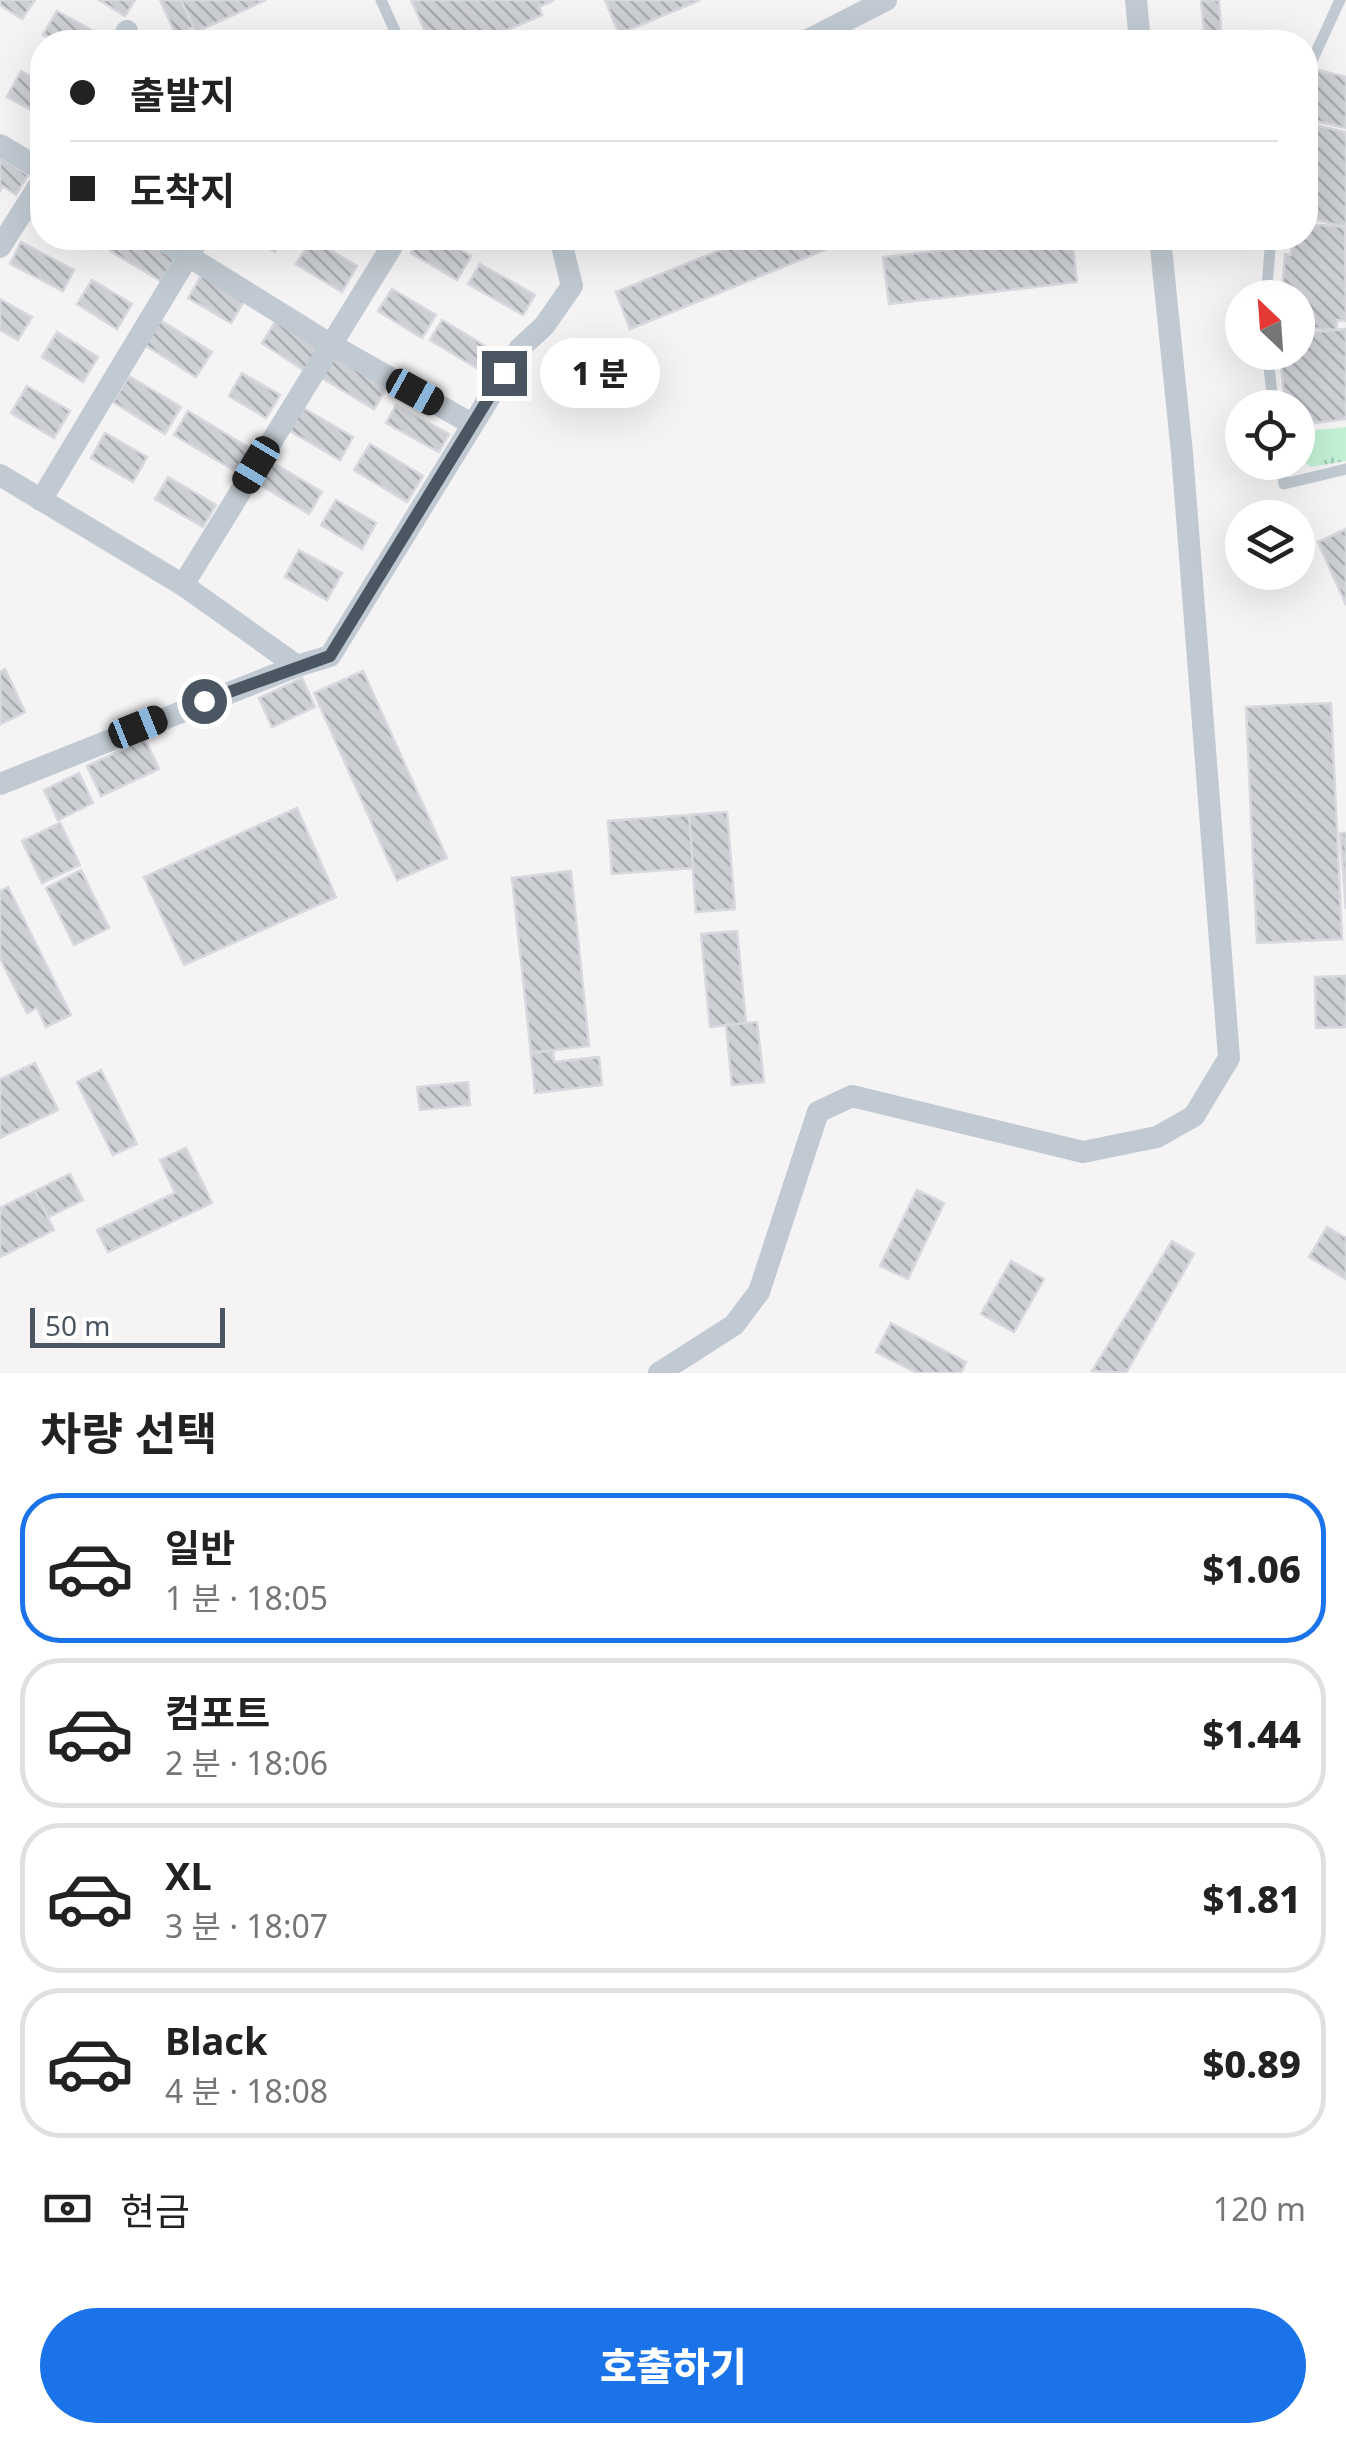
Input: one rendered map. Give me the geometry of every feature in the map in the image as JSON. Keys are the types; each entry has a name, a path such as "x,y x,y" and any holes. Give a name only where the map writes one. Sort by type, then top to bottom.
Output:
{"street":[{"path":"827,30 886,0"},
{"path":"1136,0 1139,30"},
{"path":"0,146 30,163"},
{"path":"0,248 30,200"},
{"path":"42,500 192,250"},
{"path":"200,250 330,344 472,424"},
{"path":"183,586 389,250"},
{"path":"0,784 330,656 520,348 544,326 572,286 563,250"},
{"path":"659,1373 734,1325 759,1292 818,1112 852,1096 1083,1152 1156,1136 1194,1116 1229,1058 1182,453 1161,250"},
{"path":"0,476 183,586 297,666"}],"lane":[{"path":"381,0 395,30"},
{"path":"1318,48 1340,0"},
{"path":"1268,280 1270,250"},
{"path":"1315,476 1346,469"}],"green space":[{"path":"1346,427 1346,461 1315,466 1315,430"}],"building":[{"path":"0,0 35,0 22,19 0,5"},
{"path":"99,0 135,0 125,16"},
{"path":"160,0 181,0 194,27 174,30"},
{"path":"181,0 266,0 200,30 195,30"},
{"path":"411,0 554,0 539,7 542,15 507,30 425,30"},
{"path":"605,0 700,0 629,30 617,30"},
{"path":"1201,0 1219,0 1221,30 1204,30"},
{"path":"57,11 92,30 46,30"},
{"path":"1318,70 1346,77 1346,128 1318,122"},
{"path":"21,71 30,76 30,109 7,97"},
{"path":"1318,126 1346,132 1346,227 1318,220"},
{"path":"0,157 28,175 16,195 3,186 0,191"},
{"path":"1318,225 1345,227 1346,321 1337,320 1336,330 1315,328 1315,280 1283,280 1285,254 1291,255 1291,250 1318,250"},
{"path":"21,242 74,270 63,291 10,264"},
{"path":"161,250 175,258 161,281 110,251"},
{"path":"305,250 330,250 357,266 342,292 296,264"},
{"path":"461,250 471,256 457,280 411,253"},
{"path":"720,250 824,250 630,329 616,292"},
{"path":"945,250 1073,250 1077,282 889,304 883,257"},
{"path":"480,264 535,295 523,315 468,284"},
{"path":"203,273 246,298 231,323 188,298"},
{"path":"92,280 132,304 117,329 77,304"},
{"path":"392,289 436,315 422,338 378,311"},
{"path":"0,299 32,317 18,340 0,330"},
{"path":"277,319 321,347 305,371 262,343"},
{"path":"160,320 212,352 196,377 145,345"},
{"path":"442,320 497,353 485,373 430,340"},
{"path":"1346,329 1346,419 1315,423 1315,390 1283,390 1282,370 1315,370 1315,332"},
{"path":"57,332 98,357 83,382 42,357"},
{"path":"334,353 389,385 374,409 320,377"},
{"path":"242,373 280,395 266,418 229,396"},
{"path":"129,376 181,407 165,434 113,402"},
{"path":"27,386 70,411 54,438 11,413"},
{"path":"396,405 449,434 439,452 386,423"},
{"path":"303,408 353,437 340,460 290,431"},
{"path":"188,411 251,449 237,472 174,435"},
{"path":"105,433 147,457 133,482 91,458"},
{"path":"370,444 423,476 407,502 354,470"},
{"path":"270,461 322,492 309,514 257,483"},
{"path":"168,477 216,505 203,527 155,499"},
{"path":"336,500 376,523 362,549 321,525"},
{"path":"1346,529 1346,605 1318,542"},
{"path":"299,550 342,573 327,600 285,577"},
{"path":"5,669 25,712 1,724 0,672"},
{"path":"363,671 447,858 397,880 314,693"},
{"path":"302,678 315,707 272,727 259,698"},
{"path":"1331,703 1342,939 1257,943 1246,707"},
{"path":"145,739 159,769 101,796 87,766"},
{"path":"79,773 93,803 58,820 44,790"},
{"path":"297,808 336,897 184,965 144,877"},
{"path":"727,812 735,909 696,912 689,815"},
{"path":"689,815 693,868 612,874 608,821"},
{"path":"60,823 80,865 42,883 22,841"},
{"path":"1340,833 1346,833 1346,909"},
{"path":"81,870 109,928 74,945 46,888"},
{"path":"571,871 589,1046 531,1053 512,878"},
{"path":"8,887 71,1015 46,1027 37,1008 27,1013 0,958 0,891"},
{"path":"737,931 746,1023 710,1027 701,934"},
{"path":"1346,976 1346,1027 1316,1028 1315,977"},
{"path":"757,1022 764,1082 732,1085 726,1025"},
{"path":"553,1050 554,1062 599,1057 602,1085 535,1093 531,1053"},
{"path":"35,1063 58,1110 0,1138 0,1079"},
{"path":"101,1070 137,1144 113,1155 77,1082"},
{"path":"468,1082 470,1105 420,1110 417,1087"},
{"path":"186,1148 212,1203 108,1252 97,1230 175,1193 160,1160"},
{"path":"70,1174 83,1200 48,1217 35,1191"},
{"path":"917,1190 944,1203 908,1279 880,1266"},
{"path":"35,1191 54,1230 0,1257 0,1208"},
{"path":"1327,1227 1346,1238 1346,1279 1309,1257"},
{"path":"1172,1241 1194,1254 1126,1373 1092,1371"},
{"path":"1011,1261 1044,1279 1014,1332 981,1314"},
{"path":"891,1323 966,1362 961,1373 917,1373 876,1352"}],"route":[{"path":"204,701 330,656 504,373"}]}
